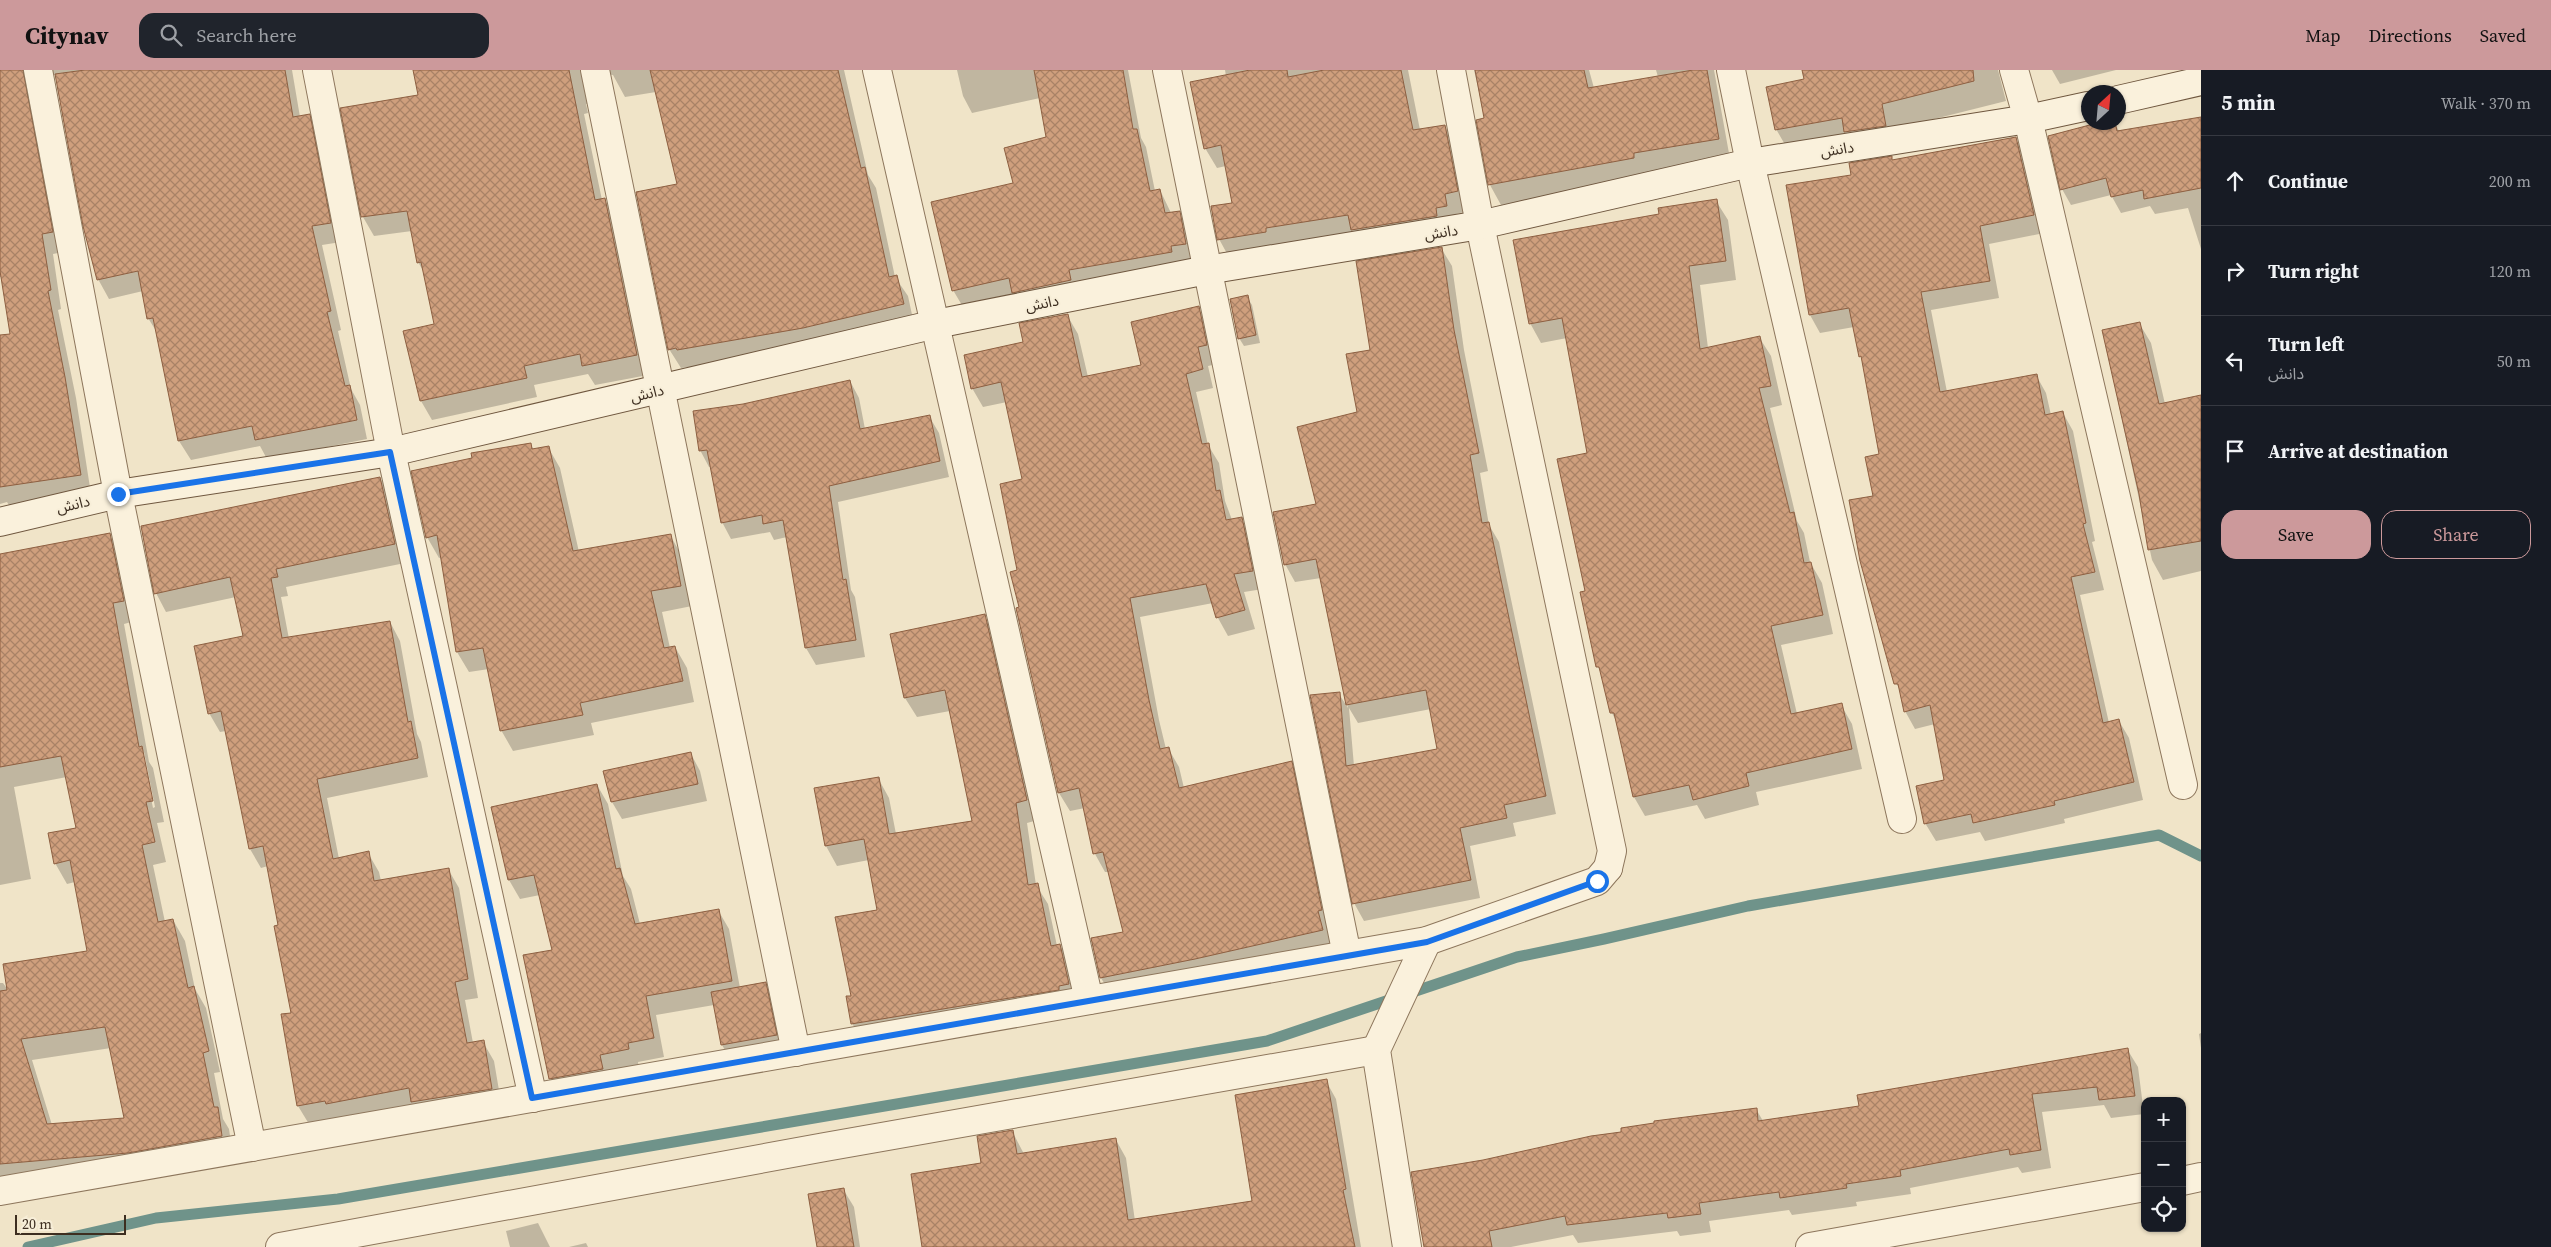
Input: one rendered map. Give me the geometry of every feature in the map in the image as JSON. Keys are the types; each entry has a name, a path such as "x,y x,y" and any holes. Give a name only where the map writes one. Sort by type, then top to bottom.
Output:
{"street":[{"path":"38,70 118,494 252,1147"},
{"path":"317,70 390,452 532,1098"},
{"path":"595,70 796,1052"},
{"path":"877,70 1089,1000"},
{"path":"1167,70 1347,955"},
{"path":"0,1191 1427,942 1597,881 1608,868 1612,851 1480,225 1452,70"},
{"path":"1731,70 1750,163 1902,819"},
{"path":"2014,70 2028,120 2183,785"},
{"path":"2126,98 2201,81"},
{"name":"دانش","path":"0,522 118,494 390,452 936,324 1207,270 1480,225 1750,163 2028,120 2081,108"},
{"path":"1407,1247 1376,1050 1427,942"},
{"path":"280,1247 815,1149 1376,1050"},
{"path":"2186,1180 2201,1177"},
{"path":"1810,1247 2141,1188"}],"building":[{"path":"0,70 23,70 53,232 42,234 51,290 48,291 65,377 81,475 0,487 0,335 10,334 0,271"},
{"path":"85,70 285,70 293,117 310,114 331,223 312,226 331,311 327,312 345,386 350,385 357,420 255,440 252,426 178,441 153,318 147,319 138,271 97,280 83,226 55,74"},
{"path":"413,70 569,70 595,200 605,198 637,355 582,366 580,354 524,366 527,378 420,401 403,331 434,324 421,262 417,263 407,211 361,217 340,108 418,95"},
{"path":"650,70 838,70 861,168 865,167 889,277 897,275 904,304 803,328 668,350 636,192 677,184"},
{"path":"1034,70 1123,70 1133,129 1137,129 1150,191 1160,189 1165,213 1180,211 1186,244 1171,246 1172,252 1069,270 1071,280 1012,293 1009,278 952,291 931,202 1013,183 1004,148 1046,137"},
{"path":"1250,70 1287,70 1288,77 1324,70 1401,70 1413,130 1445,125 1458,191 1445,194 1447,206 1436,208 1437,216 1351,230 1348,215 1266,228 1266,232 1217,240 1211,206 1232,203 1221,145 1204,149 1190,82"},
{"path":"1475,70 1584,70 1588,88 1693,70 1707,70 1719,139 1634,153 1634,158 1488,185 1476,120 1484,118"},
{"path":"1802,70 1973,70 1974,81 1882,104 1886,126 1844,132 1842,118 1775,130 1766,87 1804,79"},
{"path":"2201,117 2201,188 2144,199 2143,190 2111,197 2106,178 2060,190 2048,136 2081,127 2081,130 2126,130"},
{"path":"2016,137 2034,215 1980,226 1990,281 1921,292 1940,392 2037,374 2045,415 2063,411 2086,523 2083,524 2095,572 2071,577 2103,723 2119,719 2134,782 2054,801 2055,805 1973,823 1971,814 1924,824 1916,786 1944,780 1930,705 1904,712 1898,684 1894,684 1860,561 1849,500 1873,496 1865,457 1879,454 1861,356 1859,357 1849,308 1809,315 1786,185 1851,175 1849,163 1892,156 1892,160"},
{"path":"1717,199 1726,261 1689,266 1700,349 1760,336 1771,386 1759,388 1790,513 1794,512 1804,563 1811,562 1823,615 1771,626 1791,714 1842,703 1852,749 1746,773 1749,786 1693,800 1689,785 1633,797 1614,713 1610,713 1599,667 1596,667 1580,592 1585,591 1557,459 1587,453 1562,318 1529,324 1513,240 1659,214 1658,208"},
{"path":"1442,247 1454,330 1479,453 1470,455 1482,523 1489,522 1546,796 1504,805 1507,818 1460,828 1471,880 1352,904 1310,695 1340,692 1346,766 1437,749 1426,690 1346,705 1316,559 1284,565 1273,512 1316,504 1297,427 1357,412 1346,354 1370,350 1356,261"},
{"path":"1248,295 1256,335 1238,339 1230,299"},
{"path":"1199,306 1207,345 1198,347 1203,369 1186,374 1202,444 1209,443 1216,491 1220,490 1226,520 1242,517 1253,571 1234,574 1245,610 1216,618 1206,584 1130,598 1149,700 1160,749 1169,747 1179,788 1292,761 1322,910 1318,911 1323,930 1100,978 1091,938 1123,932 1103,852 1093,854 1079,788 1058,793 1016,608 1019,607 1010,572 1017,570 1000,484 1022,479 1001,382 971,389 964,355 1023,342 1019,323 1068,314 1082,377 1141,365 1131,322"},
{"path":"2140,322 2159,404 2201,395 2201,541 2148,550 2139,494 2102,330"},
{"path":"850,380 860,429 930,415 940,461 829,486 843,580 846,579 856,640 805,648 783,520 763,524 762,515 721,523 707,450 699,451 693,411 743,404"},
{"path":"531,443 532,449 549,446 573,551 671,534 681,586 651,591 664,648 675,646 683,681 580,703 583,715 500,731 483,648 456,652 437,535 426,538 411,471 472,458 471,453"},
{"path":"380,477 395,544 276,569 278,577 271,578 282,638 390,621 408,722 411,721 418,758 317,779 333,859 369,851 374,881 449,868 468,979 455,982 467,1043 484,1040 492,1089 411,1102 409,1088 326,1104 325,1101 297,1106 281,1014 291,1013 274,926 278,925 263,846 249,849 221,711 208,714 194,646 243,636 230,577 154,594 141,526"},
{"path":"110,533 124,601 113,603 139,747 142,746 153,801 146,802 155,842 142,845 158,922 173,919 188,988 194,986 209,1051 203,1053 214,1107 218,1107 222,1136 128,1153 0,1164 0,991 7,990 3,964 87,951 70,860 54,864 48,833 76,828 61,756 0,767 0,554","holes":["105,1027 124,1118 47,1124 21,1039"]},
{"path":"985,614 1027,800 1016,803 1028,885 1038,883 1051,946 1060,944 1069,984 1059,986 1059,990 851,1024 846,996 851,996 835,917 877,910 864,839 825,846 814,788 879,777 889,834 972,821 945,690 904,698 890,634"},
{"path":"691,752 698,784 611,802 603,771"},
{"path":"597,784 616,869 620,868 635,924 719,909 732,981 646,996 654,1038 628,1043 629,1049 600,1055 603,1069 549,1079 523,955 552,950 534,875 508,880 491,807"},
{"path":"766,982 777,1035 721,1045 711,992"},
{"path":"2128,1048 2135,1096 2099,1100 2097,1087 2032,1094 2041,1150 2010,1155 2009,1149 1900,1170 1901,1176 1846,1184 1847,1188 1780,1198 1779,1192 1699,1203 1701,1214 1668,1218 1667,1213 1567,1225 1565,1216 1489,1231 1492,1247 1424,1247 1411,1172 1483,1160 1591,1136 1621,1132 1621,1128 1654,1123 1654,1121 1757,1108 1758,1121 1859,1106 1857,1095"},
{"path":"1327,1079 1346,1189 1343,1190 1355,1247 922,1247 911,1174 981,1163 977,1136 1013,1130 1017,1154 1116,1138 1128,1220 1252,1201 1235,1095"},
{"path":"844,1188 854,1247 817,1247 808,1194"}],"waterway":[{"path":"28,1247 156,1218 338,1199 1267,1041 1517,957 1748,906 2159,835 2201,856"}],"route":[{"path":"118,494 390,452 532,1098 1427,942 1597,881"}]}
